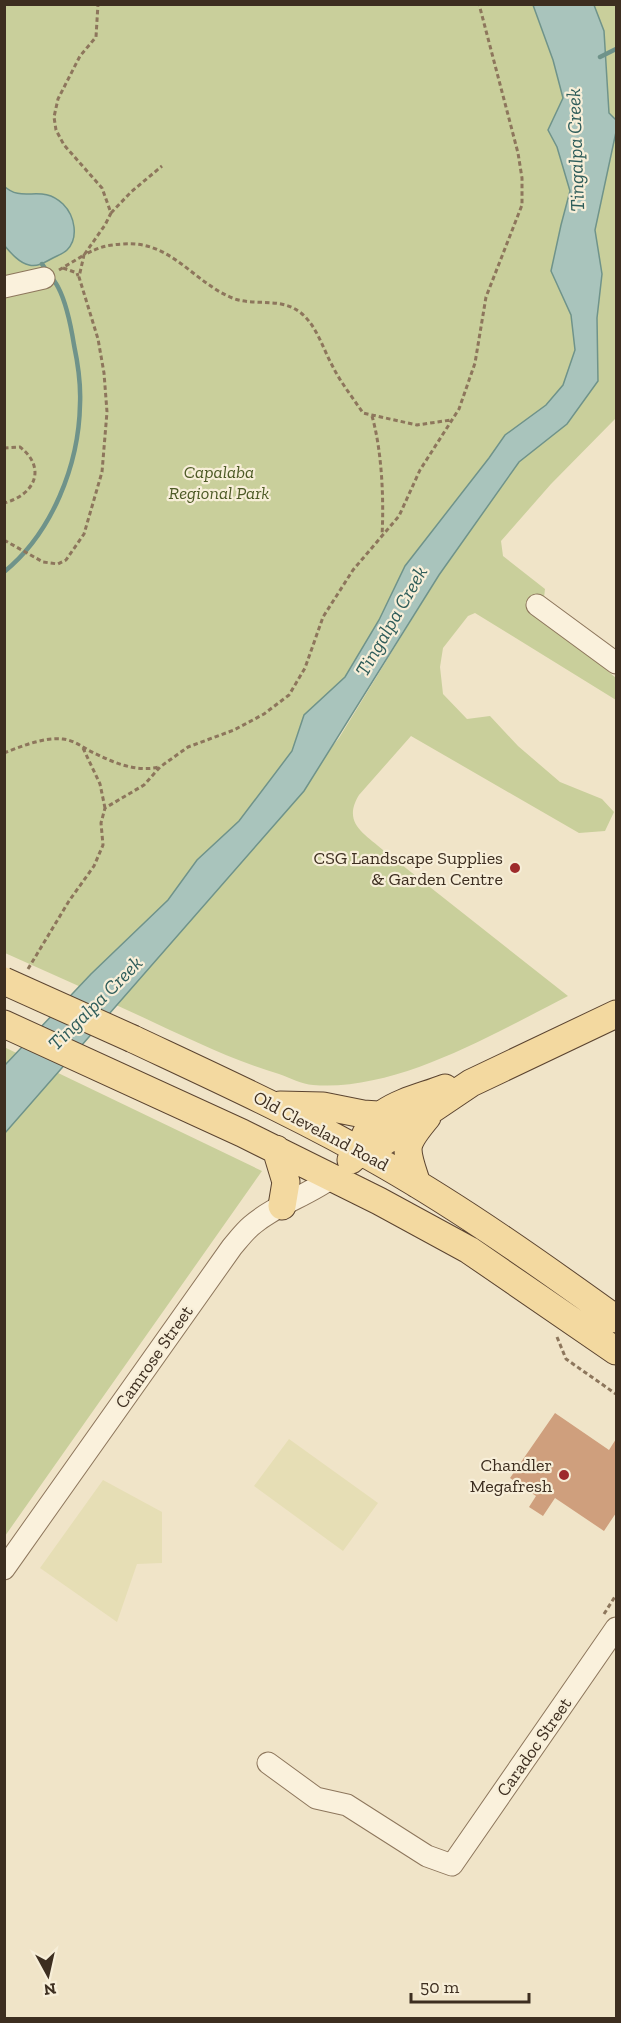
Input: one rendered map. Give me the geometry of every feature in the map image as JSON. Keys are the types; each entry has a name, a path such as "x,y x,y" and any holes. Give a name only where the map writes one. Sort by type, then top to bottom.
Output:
{"main road":[{"name":"Old Cleveland Road","path":"15,977 133,1039 273,1104 361,1151 474,1220 616,1319"},
{"path":"333,1178 361,1151 382,1143 471,1083 616,1014"},
{"name":"Old Cleveland Road","path":"4,1024 276,1149 470,1250 616,1351"},
{"path":"273,1104 323,1106 378,1115 450,1085 471,1083"},
{"path":"417,1184 408,1156 410,1138 436,1106"},
{"path":"361,1151 363,1137 378,1115"},
{"path":"276,1149 286,1177 282,1206"}],"street":[{"path":"4,287 49,276"},
{"path":"537,604 616,663"},
{"name":"Camrose Street","path":"4,1569 232,1247 251,1226 333,1178"},
{"name":"Caradoc Street","path":"267,1763 316,1798 347,1805 427,1856 452,1865 607,1625"}],"path":[{"path":"98,4 96,37 80,56 58,99 54,117 56,130 64,145 102,188 111,213"},
{"path":"105,808 144,784 160,767 188,747 234,730 264,714 289,695 305,668 323,617 353,570 399,516 420,470 459,409 475,363 486,297 522,205 522,178 518,153 479,4"},
{"path":"79,277 84,255 111,213 131,192 162,166"},
{"path":"49,276 101,246 133,243 151,246 170,255 215,289 236,299 284,303 300,312 313,326 334,369 363,413 417,425 451,420"},
{"path":"4,540 43,562 58,564 66,560 84,534 102,472 107,412 105,373 98,339 79,277 76,273 63,268"},
{"path":"372,416 376,429 384,506 382,537"},
{"path":"4,448 20,447 29,454 34,466 34,477 32,487 23,495 14,501 4,503"},
{"path":"4,753 48,740 60,739 72,741 109,761 148,769 160,767"},
{"path":"15,977 32,965 69,901 94,866 103,845 101,823 105,808 100,784 83,747"},
{"path":"555,1333 566,1359 616,1394"},
{"path":"607,1625 616,1595"}],"shaded area":[{"path":"289,1439 378,1503 343,1551 254,1486"},
{"path":"103,1480 162,1512 162,1563 137,1564 117,1622 40,1568"}],"green space":[{"name":"Capalaba Regional Park","path":"5,5 546,5 572,72 579,378 517,440 336,720 101,996 5,953"},
{"path":"594,5 616,5 616,120 609,113 604,31"},
{"path":"616,132 616,418 551,484 501,541 503,556 545,589 542,615 616,678 616,700 475,613 468,616 443,648 440,667 443,694 467,719 490,716 518,746 560,782 602,799 614,812 605,831 579,833 411,736 359,795 353,813 354,820 363,833 568,996 445,1057 411,1070 345,1085 313,1085 300,1082 217,1051 116,1005 339,738 439,575 519,461 567,424 597,318 602,274 595,230"},
{"path":"4,1047 262,1171 5,1536 4,1536"}],"water":[{"name":"Tingalpa Creek","path":"533,5 594,5 604,31 609,113 616,120 616,132 595,230 602,274 597,318 598,381 567,424 519,462 439,575 304,791 5,1133 5,1065 91,974 168,900 197,860 239,821 292,751 304,715 345,677 379,620 405,566 505,435 546,405 563,385 575,350 571,315 551,271 570,191 557,147 548,130 563,98 553,60"},
{"path":"4,186 18,193 47,195 63,204 74,227 73,239 67,250 46,262 35,265 25,264 12,254 4,245"}],"building":[{"name":"Chandler Megafresh","path":"555,1413 609,1450 616,1439 616,1513 604,1531 555,1498 543,1516 529,1507 536,1496 510,1478"}],"waterway":[{"path":"600,57 616,49"},
{"path":"4,572 21,556 49,518 68,474 78,427 80,382 70,323 55,281 42,264"}],"place":[{"name":"CSG Landscape Supplies & Garden Centre","path":"515,868"},
{"name":"Chandler Megafresh","path":"564,1475"}]}
